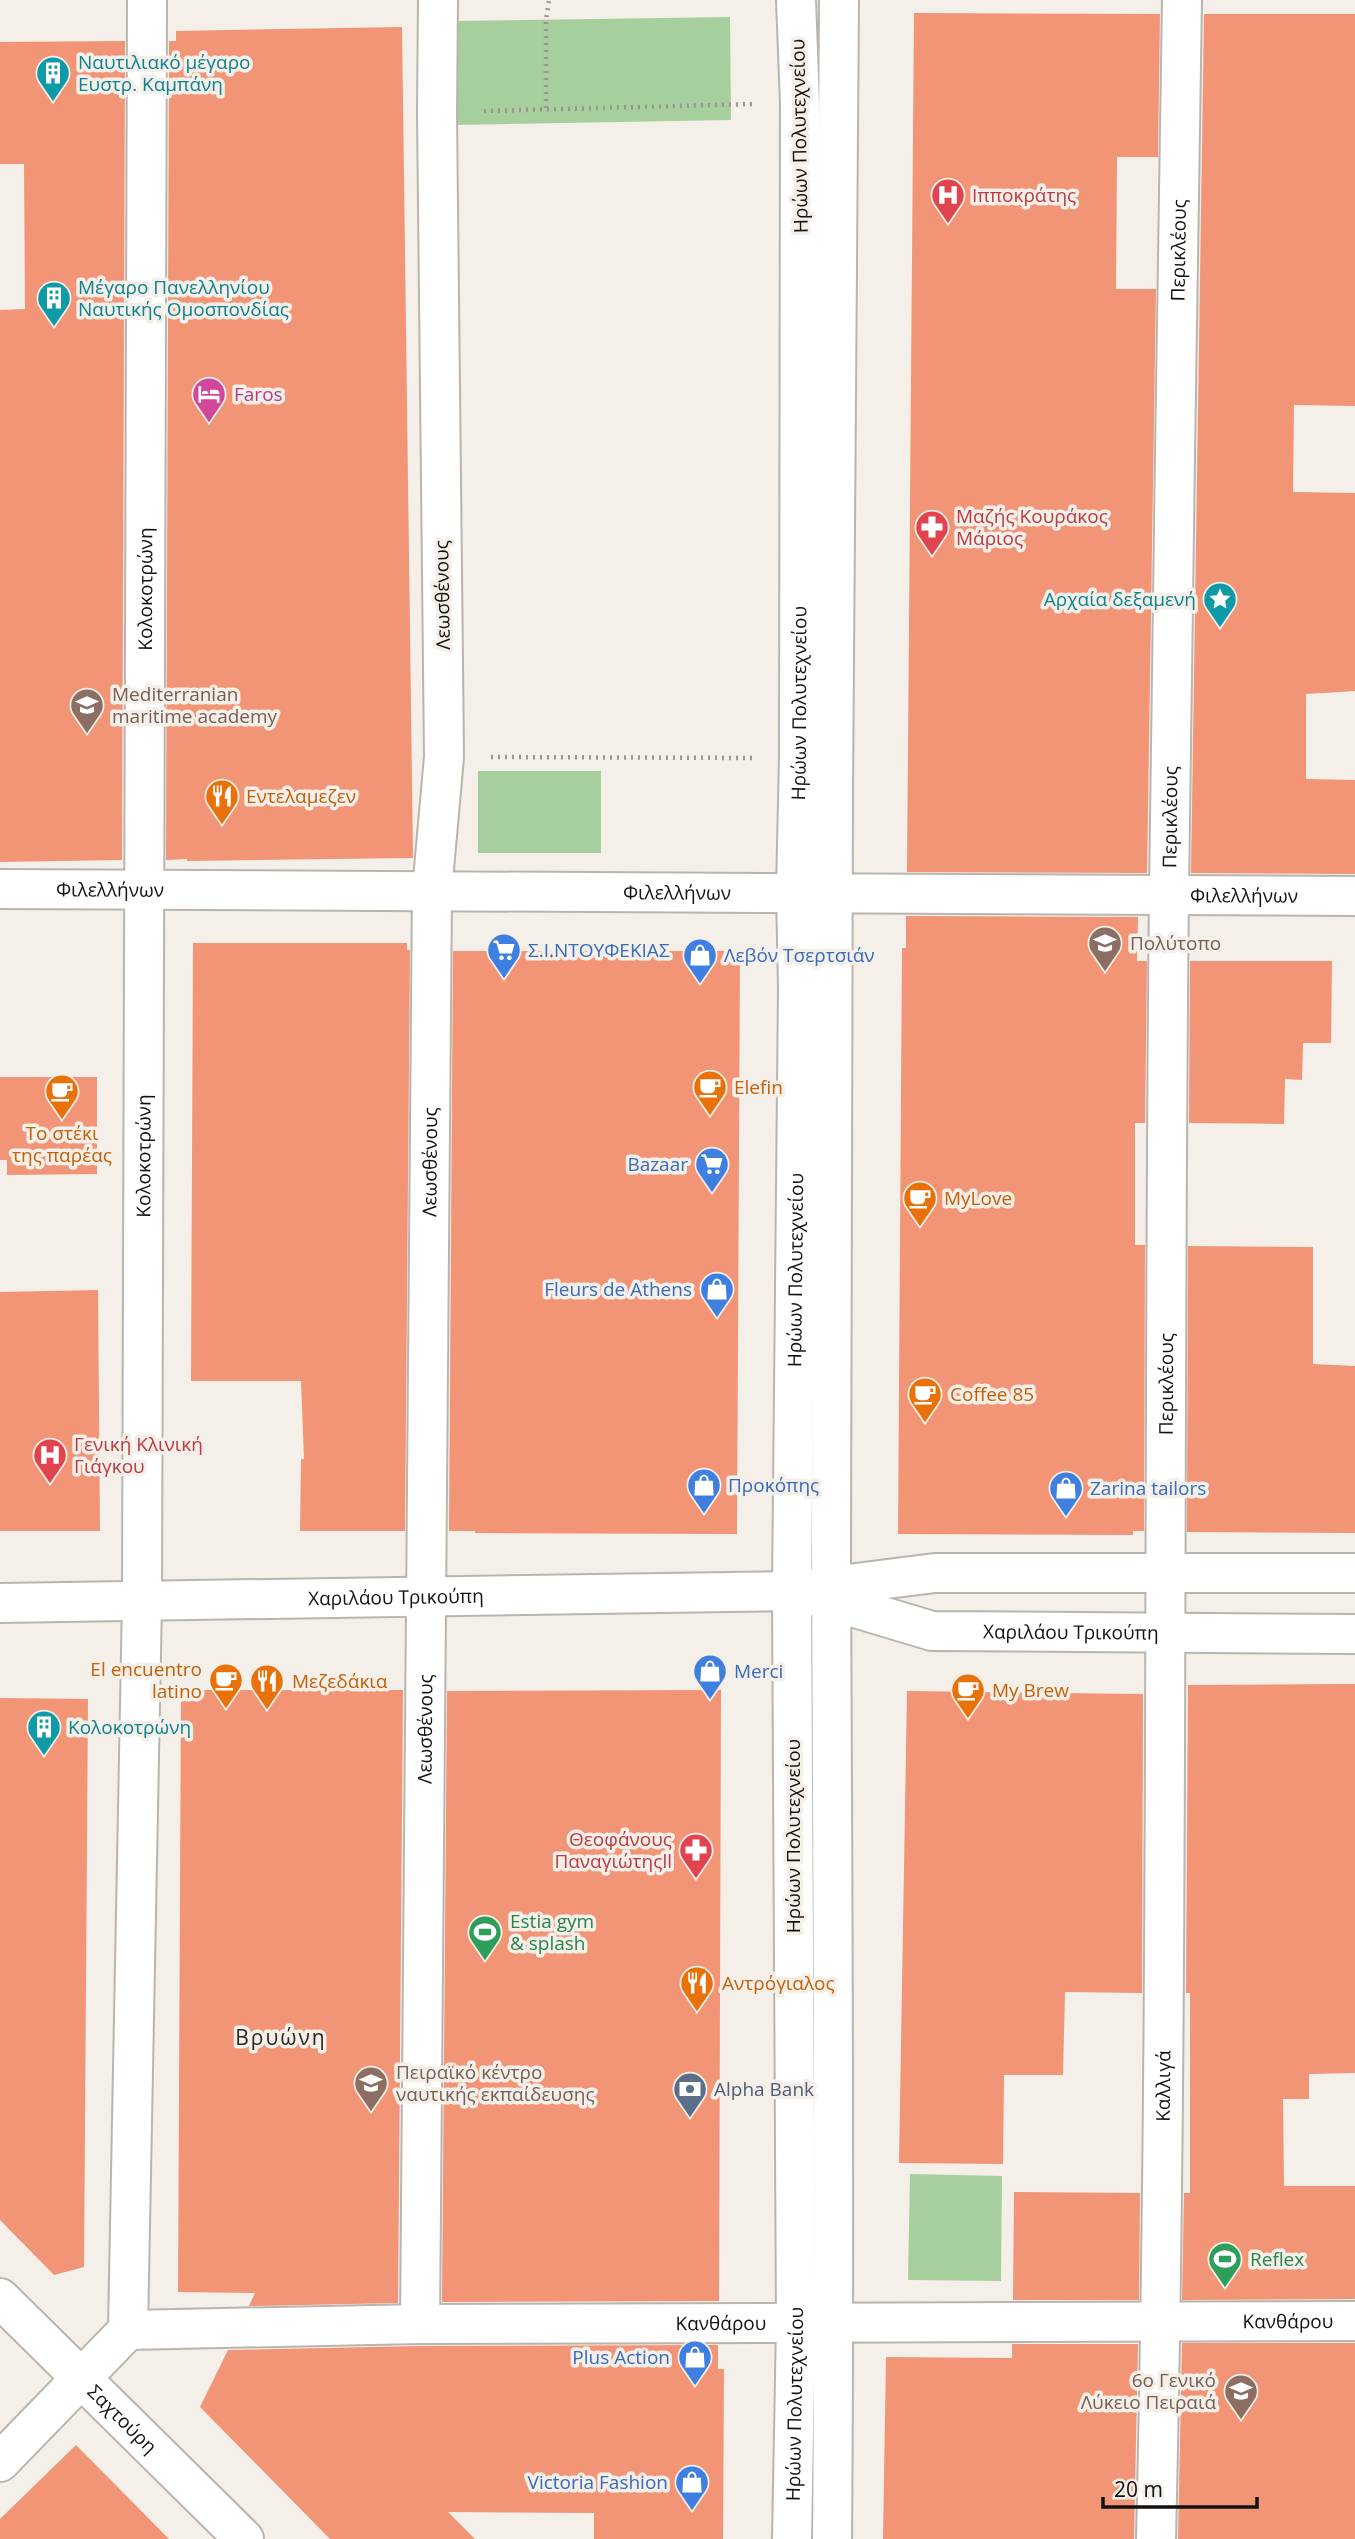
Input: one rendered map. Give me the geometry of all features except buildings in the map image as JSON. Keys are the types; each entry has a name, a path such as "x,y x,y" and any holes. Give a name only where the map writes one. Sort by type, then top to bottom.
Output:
{"street":[{"name":"Κολοκοτρώνη","path":"128,2330 142,1601 147,0"},
{"name":"Λεωσθένους","path":"420,2324 432,891 444,757 438,0"},
{"name":"Ηρώων Πολυτεχνείου","path":"792,2539 796,2325 792,1591 798,989 814,892 799,758 800,104 796,0"},
{"name":"Ηρώων Πολυτεχνείου","path":"832,2539 834,2324 831,1593 814,892 839,0"},
{"name":"Περικλέους","path":"1167,1633 1169,895 1182,0"},
{"name":"Φιλελλήνων","path":"0,889 1355,896"},
{"name":"Χαριλάου Τρικούπη","path":"0,1603 792,1591 831,1593 935,1573 1355,1573"},
{"name":"Χαριλάου Τρικούπη","path":"831,1593 932,1631 1355,1634"},
{"name":"Καλλιγά","path":"1156,2539 1161,2322 1167,1633"},
{"name":"Σαχτούρη","path":"0,2298 244,2539"},
{"name":"Κανθάρου","path":"128,2330 420,2324 796,2325 1355,2321"},
{"path":"0,2462 128,2330"}],"path":[{"path":"546,108 546,20 549,0"},
{"path":"437,113 546,108 800,104"},
{"path":"444,757 799,758"}],"green space":[{"path":"730,17 731,120 456,125 454,21"},
{"path":"478,771 601,771 601,853 478,853"},
{"path":"910,2174 1002,2176 1001,2281 908,2280"}],"place":[{"name":"Ναυτιλιακό μέγαρο Ευστρ. Καμπάνη","path":"53,103"},
{"name":"Ιπποκράτης","path":"948,225"},
{"name":"Μέγαρο Πανελληνίου Ναυτικής Ομοσπονδίας","path":"54,328"},
{"name":"Faros","path":"209,424"},
{"name":"Μαζής Κουράκος Μάριος","path":"932,557"},
{"name":"Αρχαία δεξαμενή","path":"1220,629"},
{"name":"Mediterranian maritime academy","path":"87,735"},
{"name":"Εντελαμεζεν","path":"222,826"},
{"name":"Πολύτοπο","path":"1105,973"},
{"name":"Σ.Ι.ΝΤΟΥΦΕΚΙΑΣ","path":"504,980"},
{"name":"Λεβόν Τσερτσιάν","path":"700,985"},
{"name":"Elefin","path":"710,1117"},
{"name":"Το στέκι της παρέας","path":"62,1121"},
{"name":"Bazaar","path":"712,1194"},
{"name":"MyLove","path":"920,1228"},
{"name":"Fleurs de Athens","path":"717,1319"},
{"name":"Coffee 85","path":"925,1424"},
{"name":"Γενική Κλινική Γιάγκου","path":"50,1485"},
{"name":"Προκόπης","path":"704,1515"},
{"name":"Zarina tailors","path":"1066,1518"},
{"name":"Merci","path":"710,1701"},
{"name":"El encuentro latino","path":"226,1710"},
{"name":"Μεζεδάκια","path":"267,1711"},
{"name":"My Brew","path":"968,1720"},
{"name":"Κολοκοτρώνη","path":"44,1757"},
{"name":"Θεοφάνους Παναγιώτηςll","path":"696,1880"},
{"name":"Estia gym & splash","path":"485,1962"},
{"name":"Αντρόγιαλος","path":"697,2013"},
{"name":"Πειραϊκό κέντρο ναυτικής εκπαίδευσης","path":"371,2113"},
{"name":"Alpha Bank","path":"690,2119"},
{"name":"Reflex","path":"1225,2289"},
{"name":"Plus Action","path":"695,2387"},
{"name":"6ο Γενικό Λύκειο Πειραιά","path":"1241,2421"},
{"name":"Victoria Fashion","path":"692,2512"}],"district":[{"name":"Βρυώνη","path":"281,2037"}]}
